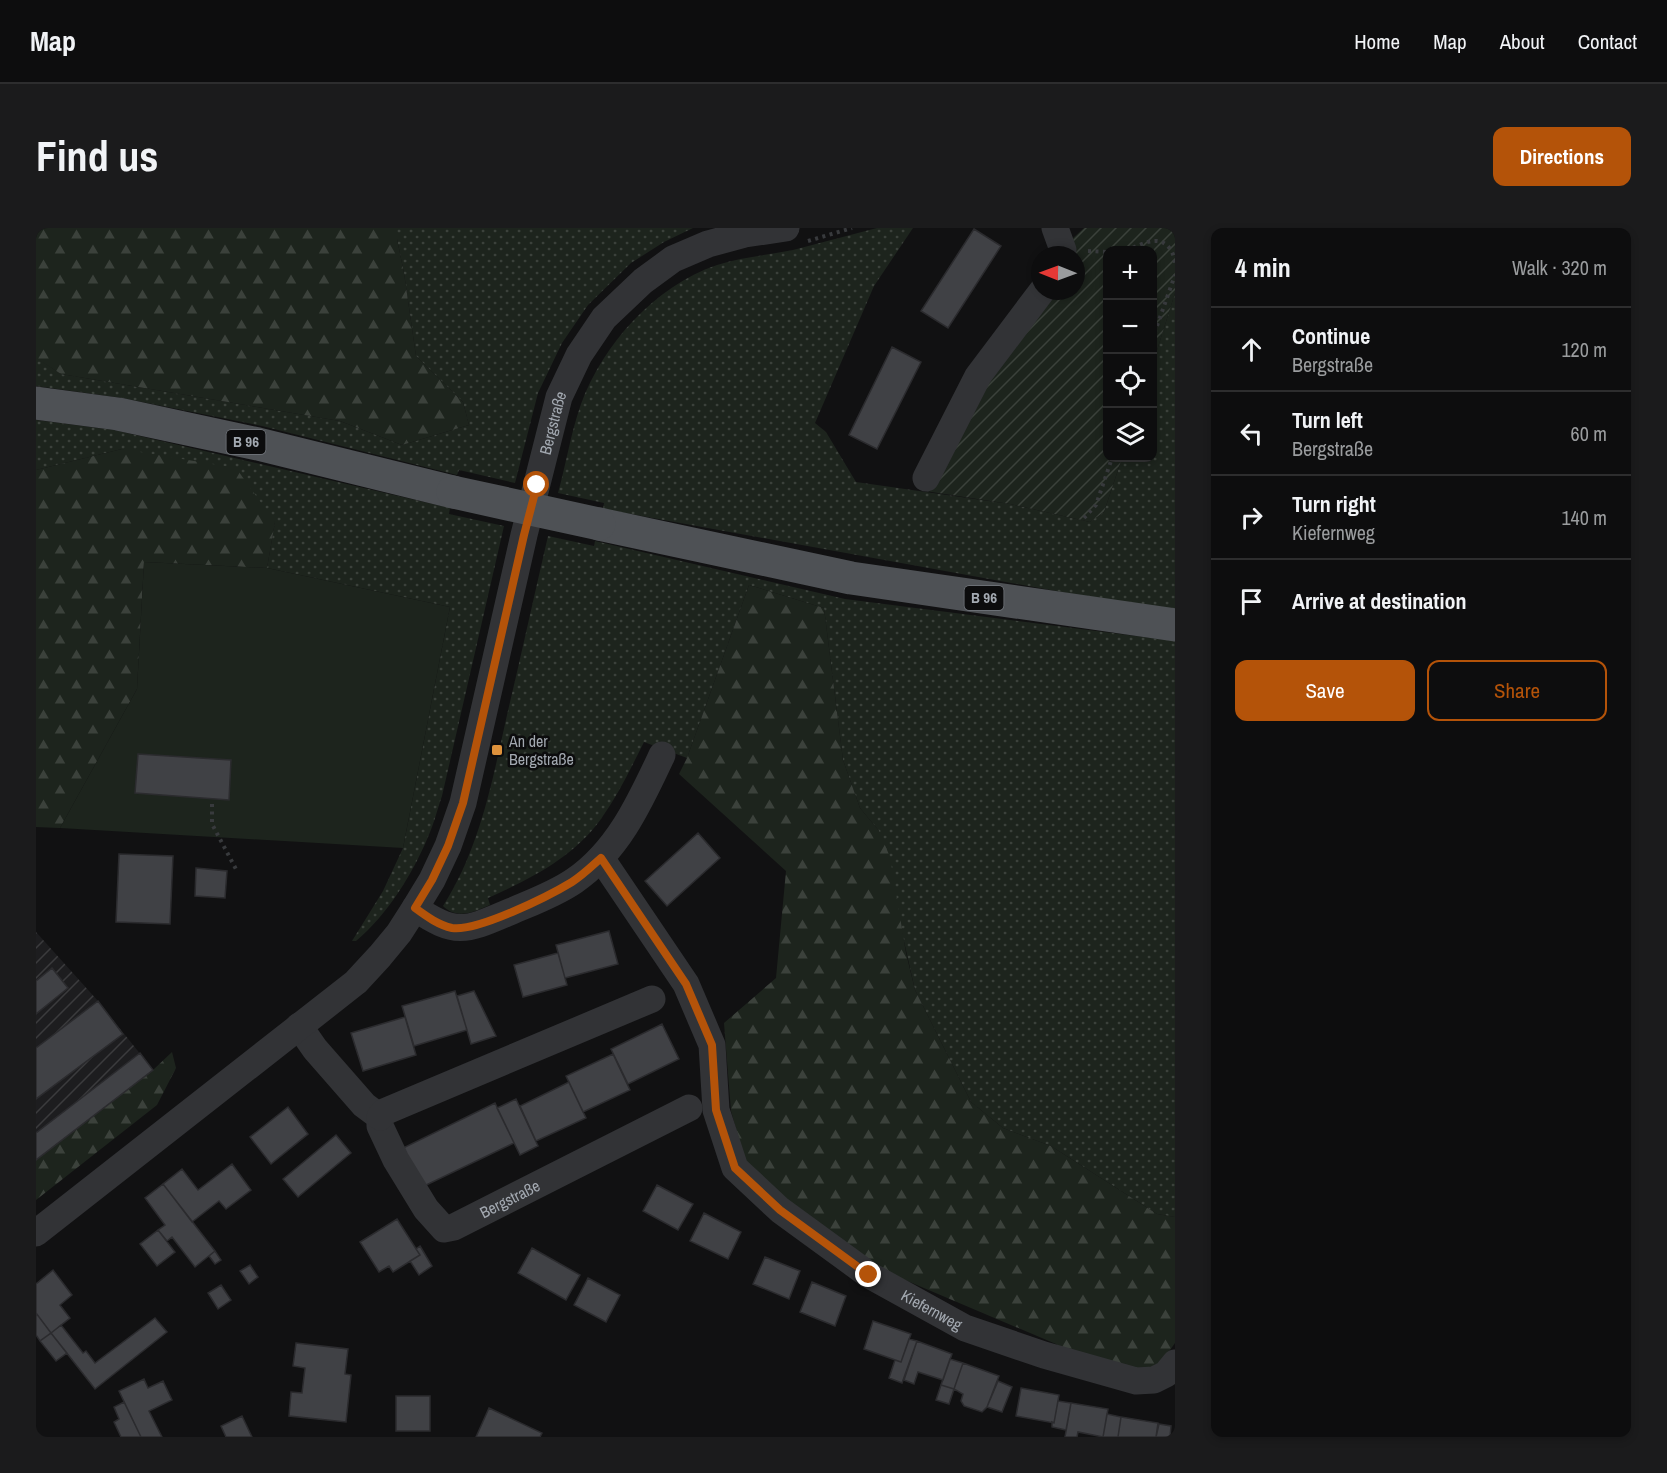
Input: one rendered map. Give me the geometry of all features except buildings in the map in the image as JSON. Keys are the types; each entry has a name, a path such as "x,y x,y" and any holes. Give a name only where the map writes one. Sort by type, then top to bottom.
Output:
{"main road":[{"name":"B 96","path":"36,403 142,419 258,444 453,492 850,578 1175,626"}],"street":[{"name":"Bergstraße","path":"36,1233 356,982 399,933 432,880 448,846 463,803 524,535 556,408 579,355 604,318 643,281 673,259 708,244 745,234 786,228"},
{"path":"1054,228 1062,246"},
{"path":"926,478 978,376 1035,300"},
{"path":"415,908 440,924 452,928 466,928 482,924 550,895 575,880 601,858 622,833 640,802 662,755"},
{"name":"Kiefernweg","path":"601,858 686,984 712,1045 716,1110 735,1168 780,1210 869,1275 964,1328 1044,1355 1136,1381 1154,1380 1166,1374 1175,1363"},
{"path":"299,1026 315,1049 364,1105 380,1117 384,1112 652,999"},
{"name":"Bergstraße","path":"380,1117 380,1126 396,1160 426,1209 444,1228 454,1227 689,1108"}],"path":[{"path":"1137,246 1153,240 1165,243 1174,254 1175,263"},
{"path":"1157,326 1175,275"},
{"path":"1084,518 1096,505 1111,462"},
{"path":"213,804 212,824 237,871"}],"shaded area":[{"path":"36,932 98,1001 153,1070 36,1160"}],"green space":[{"path":"36,228 397,228 416,356 463,402 469,425 402,445 340,421 61,374 36,358"},
{"path":"397,228 693,228 664,242 631,263 588,305 562,343 538,393 515,483 459,470 457,475 262,426 122,398 36,386 37,358 61,374 340,421 402,445 469,425 463,402 416,356"},
{"path":"877,228 913,228 874,286 815,423 826,432 856,482 1010,504 1090,522 1104,512 1121,462 1157,462 1157,350 1175,293 1175,610 1111,601 603,509 604,503 558,493 581,404 603,360 634,320 673,287 694,275 717,265 793,250"},
{"path":"1084,228 1175,228 1175,293 1157,350 1157,246 1103,246 1103,462 1121,462 1104,512 1090,522 1010,504 925,491 983,380 1042,300 1085,300 1085,246 1070,246 1072,239"},
{"path":"36,420 114,430 450,508 449,514 504,526 442,796 432,827 422,851 398,894 356,941 352,941 383,891 403,848 450,607 267,568 275,522 122,449 36,470"},
{"path":"122,449 236,468 275,522 267,568 144,562 137,689 60,828 36,827 36,470"},
{"path":"548,536 594,546 595,541 845,599 1175,641 1175,1217 1157,1214 1051,1146 1003,1128 971,1102 915,990 879,831 860,808 843,760 824,608 749,585 687,758 644,742 619,791 601,819 590,833 564,856 535,875 488,898 490,905 484,908 460,914 443,906 456,884 476,838 483,814"},
{"path":"144,562 267,568 450,607 403,848 60,828 137,689"},
{"path":"749,585 824,608 843,760 860,808 879,831 890,857 906,953 915,990 971,1102 1003,1128 1051,1146 1157,1214 1175,1217 1175,1343 1158,1367 1149,1372 1065,1353 1056,1344 898,1277 876,1265 788,1202 746,1164 731,1111 724,1023 776,978 786,871 679,774 687,758"},
{"path":"172,1052 176,1068 157,1105 36,1200 36,1160 153,1070"}],"place":[{"name":"An der Bergstraße","path":"497,750"}],"route":[{"path":"537,485 463,803 448,846 432,880 415,908 440,924 452,928 466,928 482,924 550,895 575,880 601,858 686,984 712,1045 716,1110 735,1168 780,1210 869,1275"}]}
